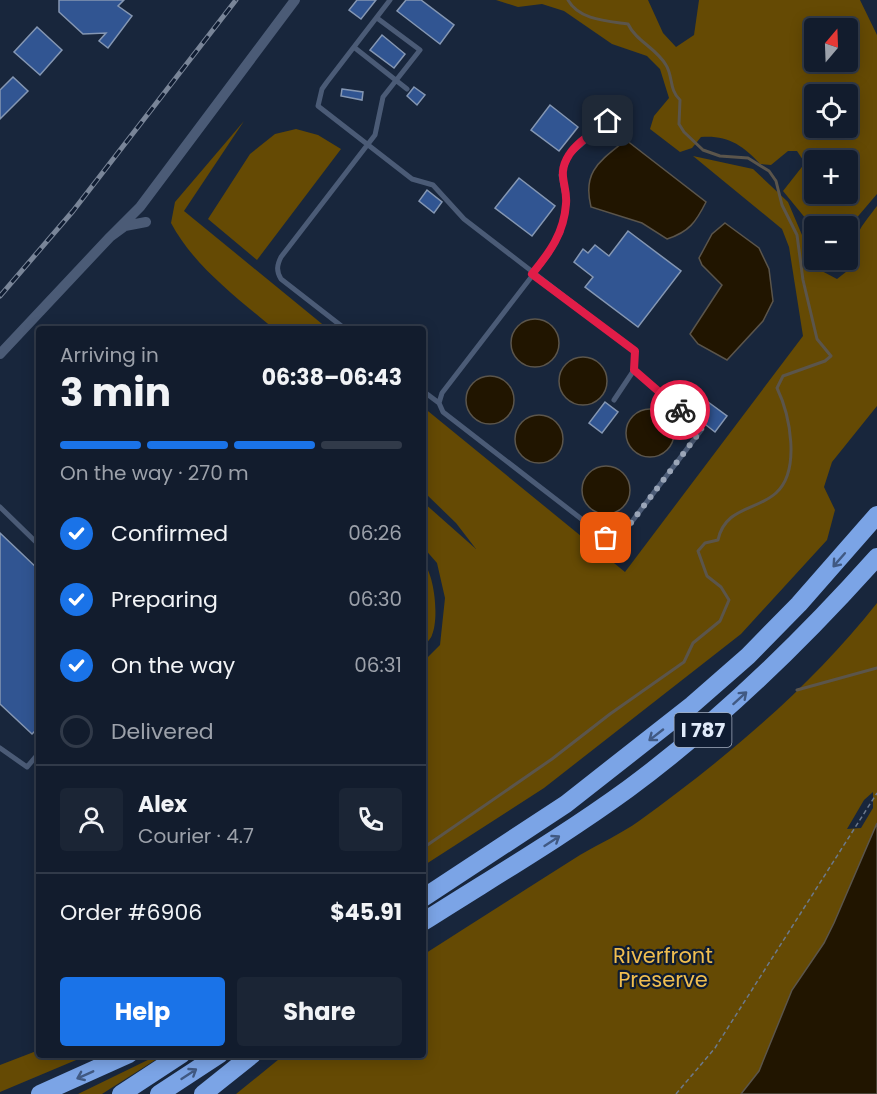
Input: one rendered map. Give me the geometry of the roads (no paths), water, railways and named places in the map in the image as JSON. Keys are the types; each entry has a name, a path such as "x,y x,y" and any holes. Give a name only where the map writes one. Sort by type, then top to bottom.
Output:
{"highway":[{"name":"I 787","path":"426,896 567,804 692,705 748,656 799,604 877,515"},
{"name":"I 787","path":"426,920 503,873 613,800 709,725 788,653 877,557"},
{"path":"426,884 559,800 608,772"},
{"path":"426,933 503,873"},
{"path":"40,1094 120,1058"},
{"path":"121,1094 176,1058"},
{"path":"159,1094 214,1058"},
{"path":"202,1094 248,1058"}],"street":[{"path":"0,354 140,207 295,0"},
{"path":"110,237 126,226 146,222"}],"lane":[{"path":"390,0 322,89 318,106 412,179 433,185 464,219 532,274 635,351 634,370 614,400"},
{"path":"341,326 281,279 277,273 277,264 280,256 375,135 383,97 420,50 377,18"},
{"path":"355,48 407,89"},
{"path":"439,404 442,393 549,254 561,232 566,202 561,175 570,154 608,121"},
{"path":"426,393 439,404 443,412 606,538 616,539 621,536 702,429 634,370"},
{"path":"0,508 36,542"},
{"path":"0,748 27,767 36,756"}],"waterway":[{"path":"426,846 552,759 610,714 684,662 693,643 720,621 729,600 721,587 707,576 698,551 705,543 718,540 727,521 734,515 768,499 784,483 789,471 791,442 786,413 777,388 783,376 825,361 831,356 817,339 803,280 797,235 782,205 776,181 769,171 748,158 720,156 703,150 679,124 680,100 674,92 668,69 662,59 636,35 628,24 586,16 573,7 568,0"},
{"path":"797,690 877,668"}],"railway":[{"path":"0,296 73,211 236,0"}],"park label":[{"name":"Riverfront Preserve","path":"663,968"}]}
